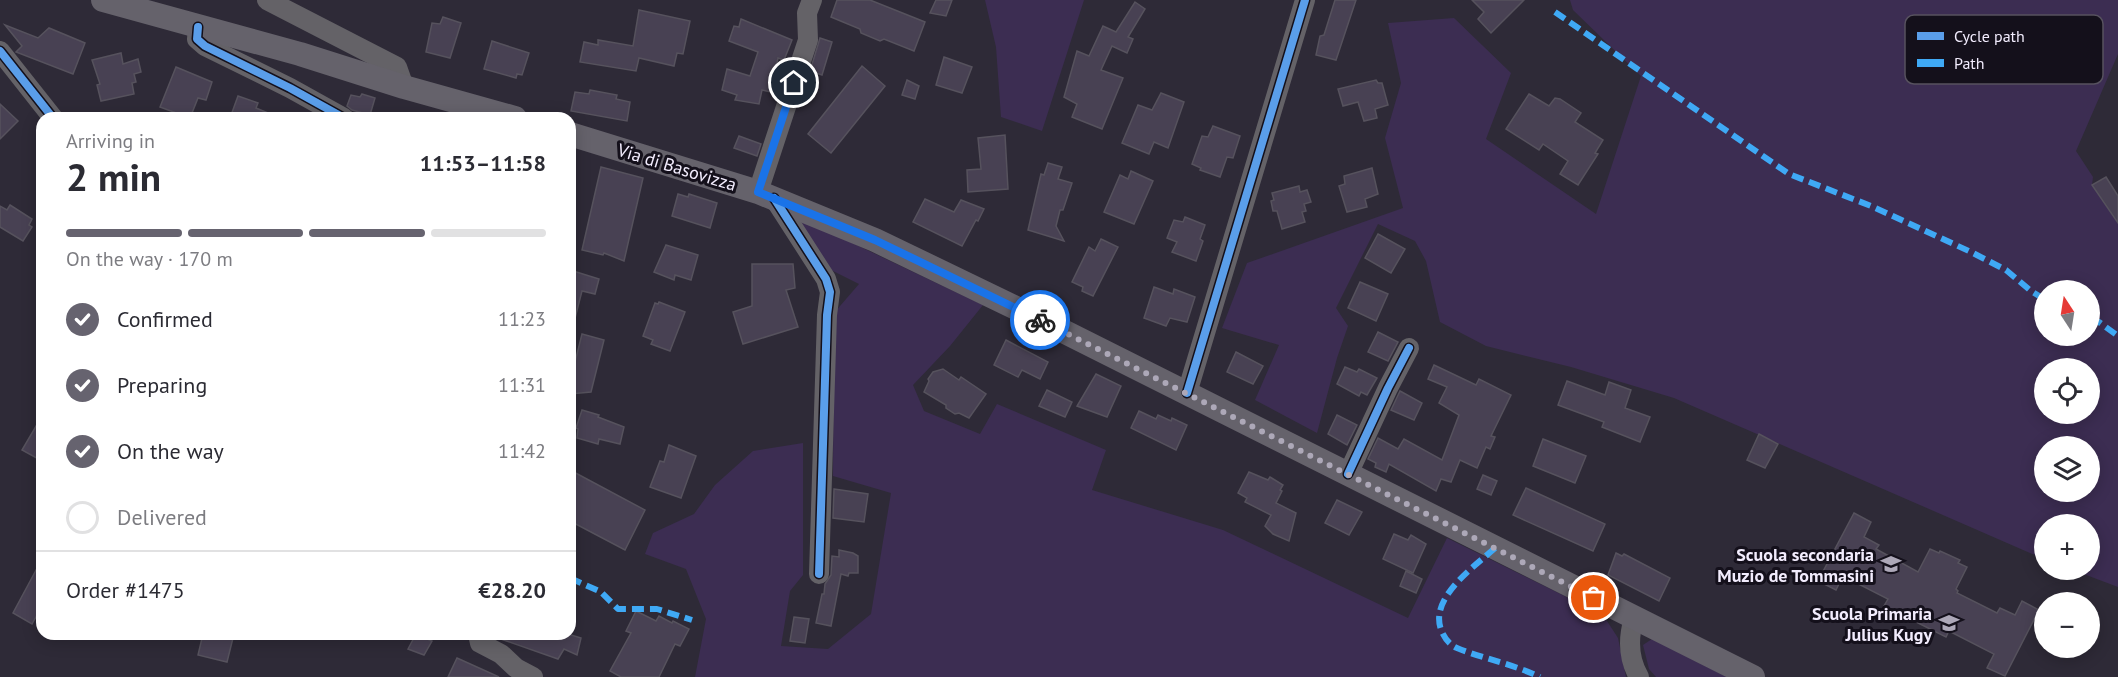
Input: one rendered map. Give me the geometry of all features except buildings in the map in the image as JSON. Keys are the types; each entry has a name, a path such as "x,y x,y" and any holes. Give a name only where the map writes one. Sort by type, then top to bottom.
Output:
{"main road":[{"path":"103,0 300,54 494,112"},
{"name":"Via di Basovizza","path":"576,136 766,195 906,254 1753,677"}],"street":[{"path":"267,0 397,67 404,87"},
{"path":"812,0 807,13 808,40 766,195 826,279 830,292 827,315 819,574"},
{"path":"1187,393 1305,0"},
{"path":"198,27 198,39 205,46 272,78 333,112"},
{"path":"0,51 47,112"},
{"path":"1348,474 1409,348"},
{"path":"1634,618 1629,644 1639,677"},
{"path":"479,640 480,643 501,654 516,668 533,677"}],"shaded area":[{"path":"985,0 1084,0 1042,131 1001,117 996,47"},
{"path":"1570,0 2118,0 2118,54 2076,151 2093,177 2092,185 2118,223 2118,587 2099,580 2100,514 2034,514 2034,555 1674,398 1571,367 1486,346 1440,322 1426,261 1415,241 1378,224 1336,308 1348,326 1317,433 1255,400 1279,345 1222,328 1247,263 1403,208 1385,138 1401,83 1388,23 1454,18 1511,73 1486,139 1596,214 1641,76 1573,10"},
{"path":"797,218 983,305 950,346 913,385 924,411 980,434 997,404 1106,450 1092,490 1223,530 1408,618 1447,538 1591,609 1607,621 1618,638 1626,677 695,677 706,619 686,569 645,554 653,533 694,514 715,485 753,451 803,443 803,575 790,591 781,646 828,649 871,614 891,493 833,476 834,313 859,284 831,270"},
{"path":"1652,639 1727,677 1656,677 1649,669 1643,645"}],"marked path":[{"path":"1555,12 1789,174 1871,206 1971,252 2006,270 2034,293"},
{"path":"2100,323 2118,336"},
{"path":"1495,548 1465,574 1447,596 1441,608 1439,620 1442,632 1448,642 1457,648 1540,677"},
{"path":"576,581 601,592 618,609 657,609 692,620"}],"cycle path":[{"path":"1187,393 1305,0"},
{"path":"198,27 197,39 205,46 333,112"},
{"path":"0,51 48,112"},
{"path":"774,198 826,279 830,292 827,315 819,574"},
{"path":"1348,474 1409,348"}],"way so far":[{"path":"1040,320 1594,598"}],"place":[{"name":"Scuola secondaria Muzio de Tommasini","path":"1891,564"},
{"name":"Scuola Primaria Julius Kugy","path":"1949,623"}],"route":[{"path":"794,83 758,192 875,240 1040,320"}]}
